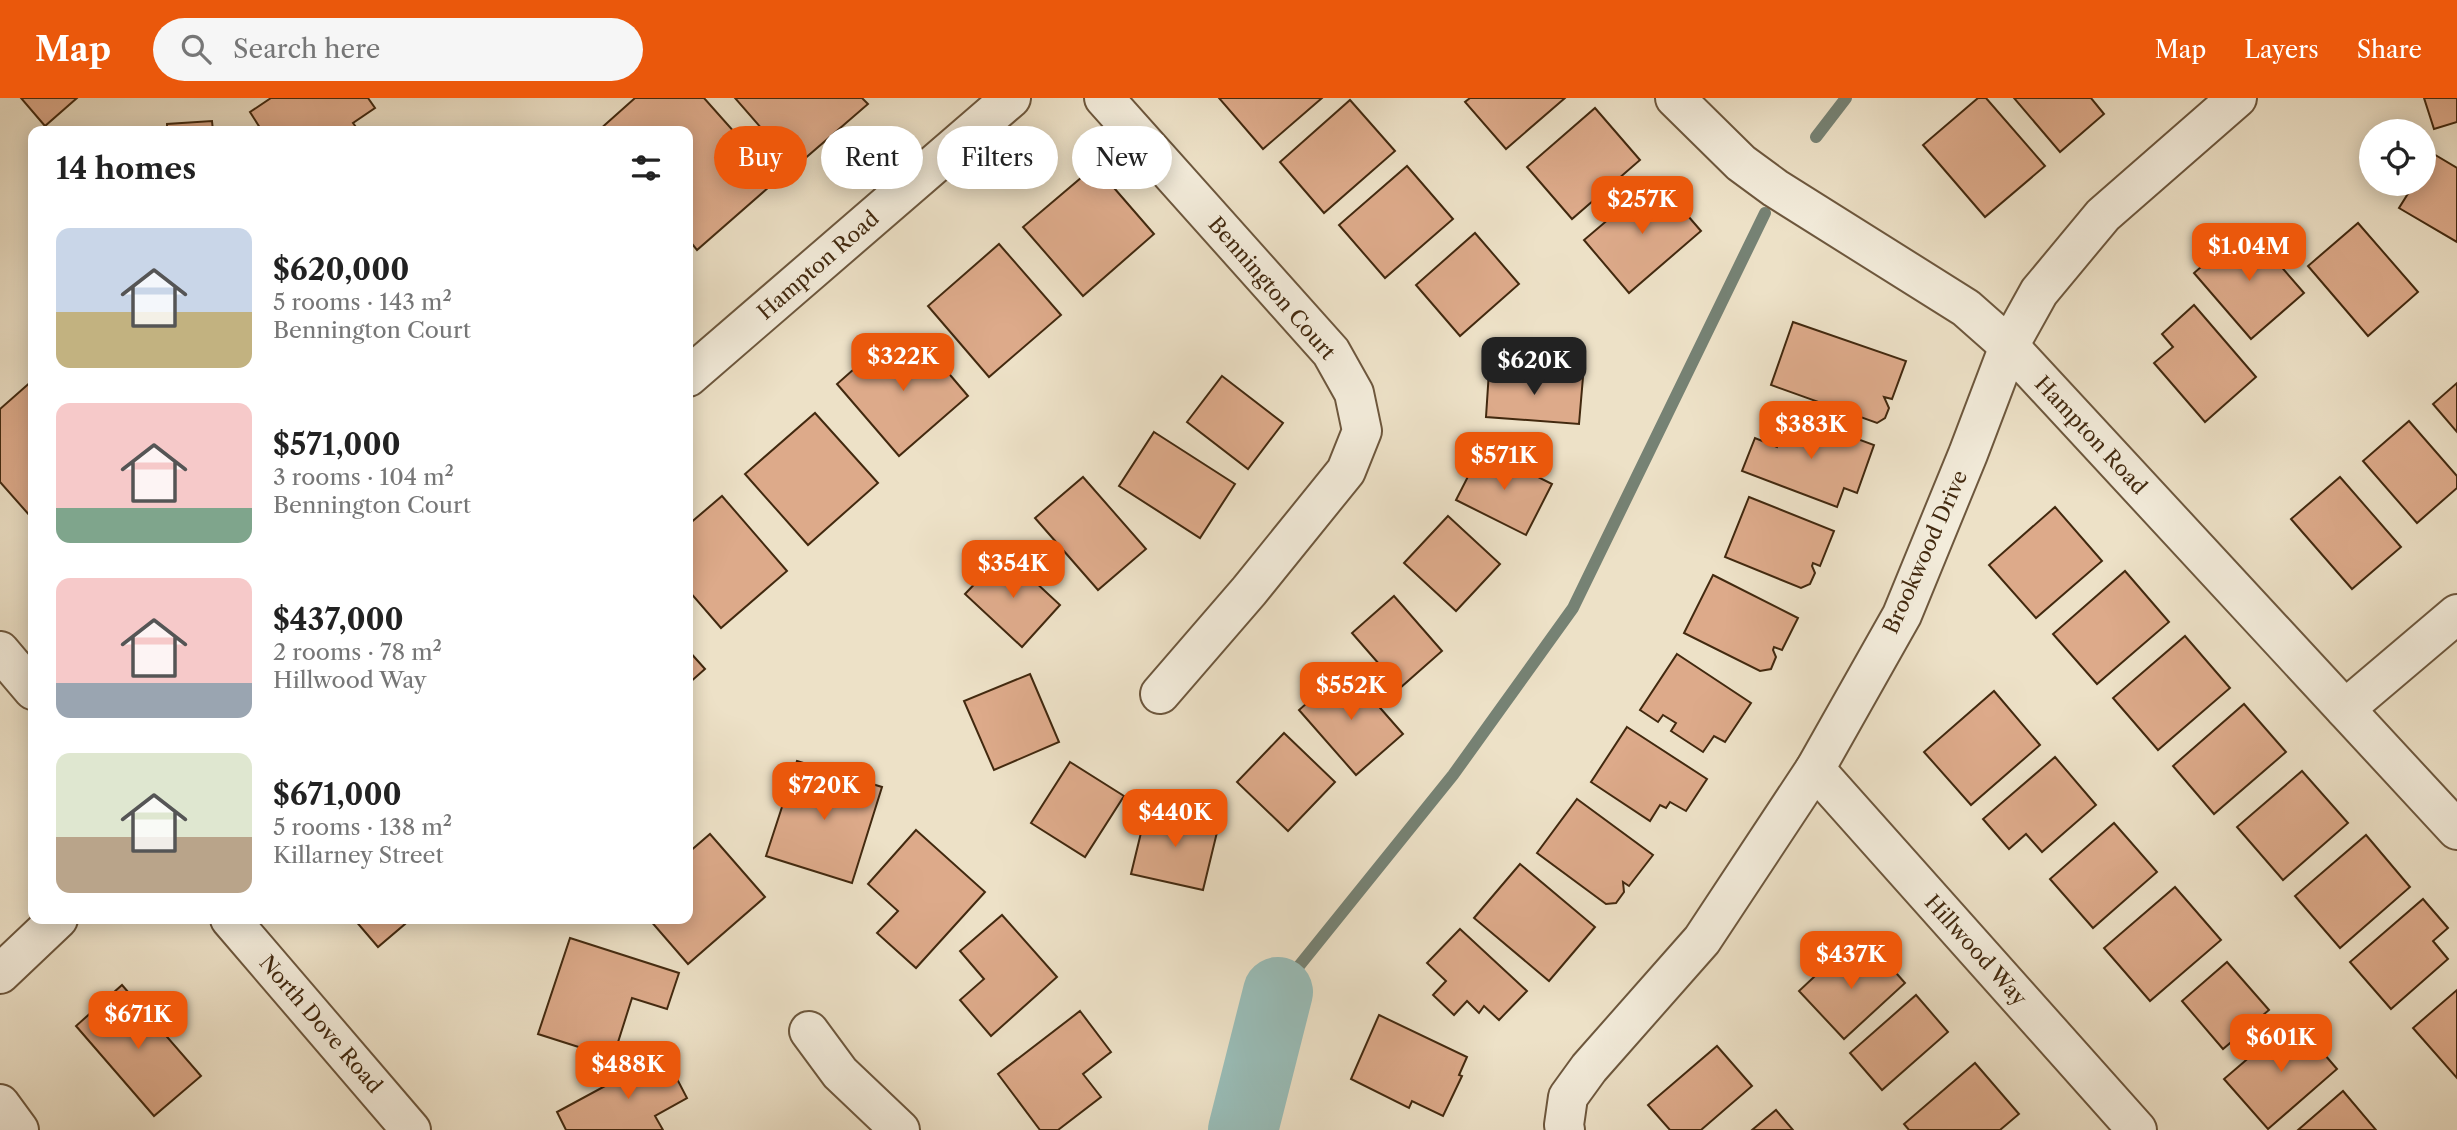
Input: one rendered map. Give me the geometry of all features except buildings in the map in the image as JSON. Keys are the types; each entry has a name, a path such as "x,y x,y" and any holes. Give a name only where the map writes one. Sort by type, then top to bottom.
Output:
{"street":[{"name":"Hampton Road","path":"693,373 1011,98"},
{"name":"Bennington Court","path":"1104,98 1331,352 1354,393 1362,431 1346,471 1249,591 1160,694"},
{"name":"Hampton Road","path":"1675,98 1741,163 1775,188 1966,308 2009,346 2457,830"},
{"name":"Brookwood Drive","path":"1565,1130 1568,1097 1589,1068 1702,940 1815,769 1902,615 1969,454 2009,346 2039,292 2103,215 2237,98"},
{"path":"2345,709 2457,614"},
{"path":"0,651 28,684"},
{"name":"Hillwood Way","path":"1815,769 2137,1130"},
{"path":"0,974 53,924"},
{"name":"North Dove Road","path":"234,924 411,1130"},
{"path":"808,1031 840,1073 900,1130"},
{"path":"0,1104 19,1130"}],"waterway":[{"path":"1816,137 1846,98"},
{"path":"1278,992 1453,775 1573,608 1765,213"},
{"path":"1243,1130 1278,992"}]}
